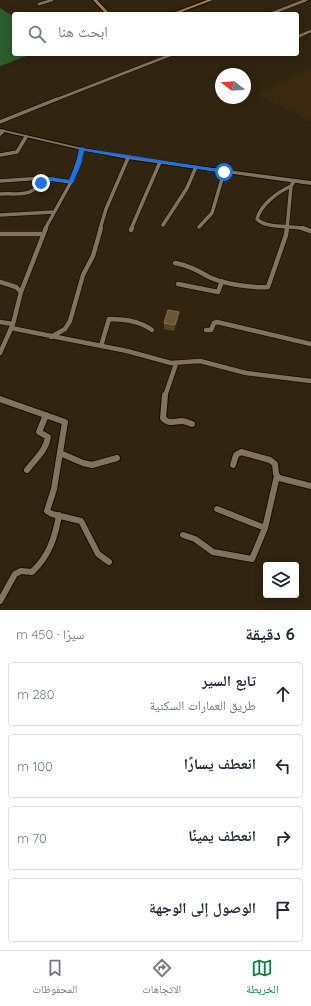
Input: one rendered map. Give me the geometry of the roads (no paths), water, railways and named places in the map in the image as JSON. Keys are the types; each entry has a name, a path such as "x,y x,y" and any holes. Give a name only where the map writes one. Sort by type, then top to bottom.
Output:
{"main road":[{"path":"95,0 106,12"},
{"path":"178,12 211,0"},
{"path":"1,132 128,158 196,167 292,183 311,183"}],"street":[{"path":"39,4 52,0"},
{"path":"275,12 306,0"},
{"path":"280,12 311,0"},
{"path":"299,36 311,30"},
{"path":"0,121 163,56"},
{"path":"0,121 169,56"},
{"path":"0,154 17,152 26,137"},
{"path":"0,354 12,326 21,292 44,234 54,212 71,182 82,149"},
{"path":"51,337 65,329 70,321 84,275 93,256 97,234 128,158"},
{"path":"131,230 160,162"},
{"path":"163,225 187,188 196,167"},
{"path":"199,227 212,213 224,172"},
{"path":"0,181 43,178 71,182"},
{"path":"0,194 32,192 41,186 43,178"},
{"path":"175,263 186,265 203,272 210,277 222,281 257,288 268,287 286,236 292,183"},
{"path":"292,183 264,206 257,216 258,221 262,224 288,226 311,231"},
{"path":"0,215 54,212"},
{"path":"0,234 44,234"},
{"path":"178,284 218,292 222,281"},
{"path":"0,282 16,287 21,292"},
{"path":"101,346 109,319 142,324 148,326 152,330"},
{"path":"0,322 51,337 101,346 176,364 200,361 258,375 311,381"},
{"path":"206,330 211,330 214,323 217,322 311,344"},
{"path":"176,364 164,399 163,418 165,421 171,423 183,421 192,424"},
{"path":"0,399 65,422 54,489 47,509 49,513 81,521 98,554 109,562"},
{"path":"27,470 43,452 48,440 48,437 40,432 46,415"},
{"path":"183,534 195,539 213,552 250,559 254,556 265,528 277,476 275,464 272,460 238,452 233,465"},
{"path":"60,453 87,465 96,465 108,459 118,458"},
{"path":"277,476 311,486"},
{"path":"217,509 265,528"},
{"path":"0,601 15,574 21,571 32,572 51,550 56,536 59,515"}]}
